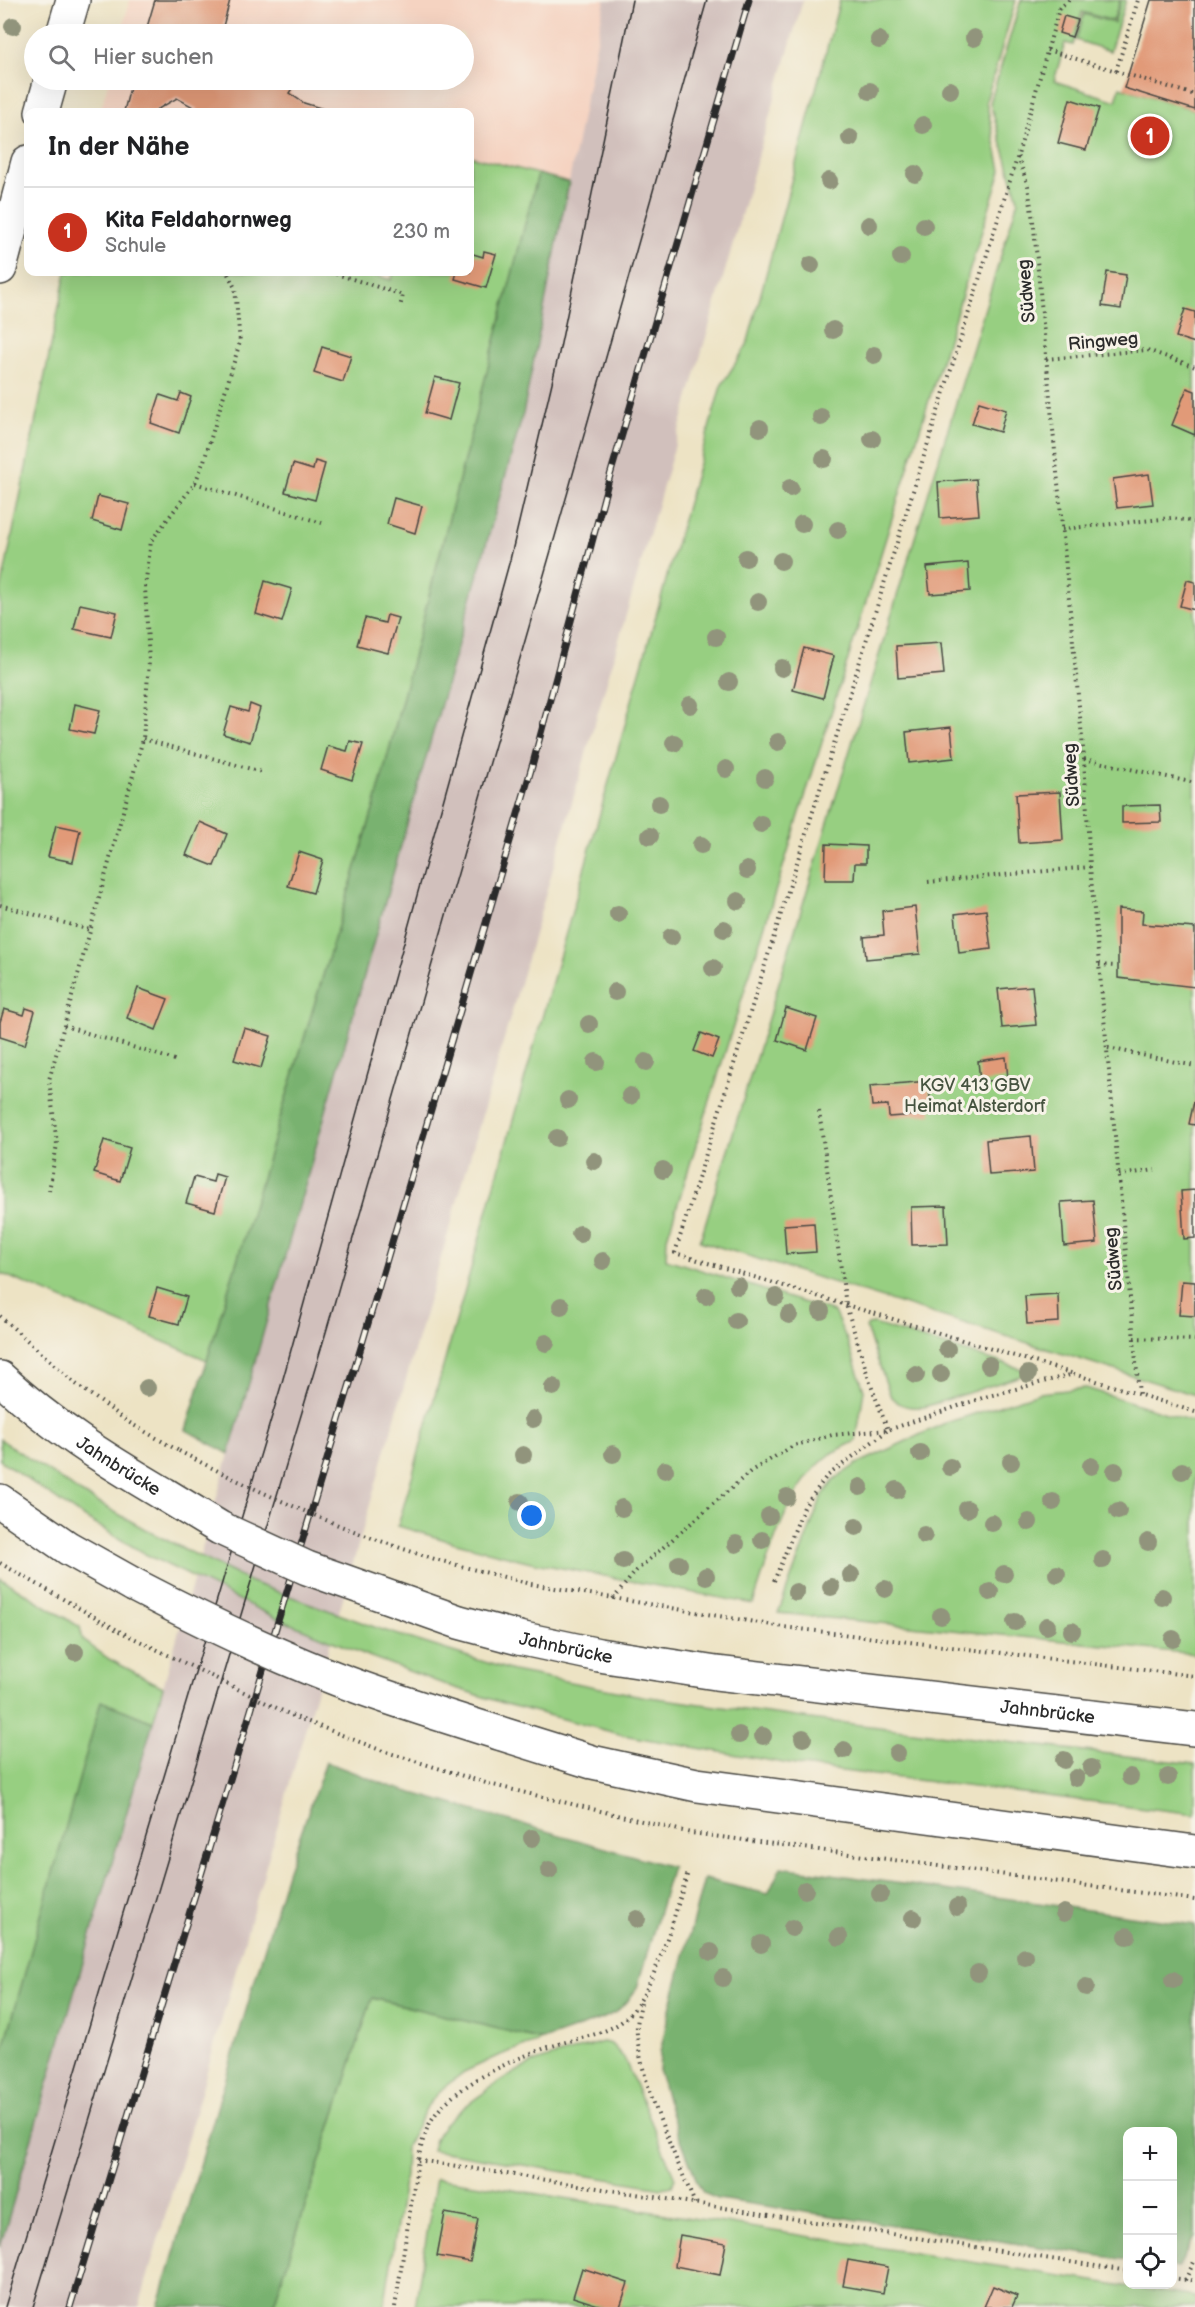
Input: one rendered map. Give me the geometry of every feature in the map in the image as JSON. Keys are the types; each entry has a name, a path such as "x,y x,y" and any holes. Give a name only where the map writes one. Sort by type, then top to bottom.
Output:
{"main road":[{"path":"66,24 73,0"},
{"path":"43,108 48,90"},
{"path":"0,268 24,177"},
{"name":"Jahnbrücke","path":"0,1378 53,1424 80,1443 220,1528 307,1568 449,1619 519,1638 599,1655 716,1673 1195,1730"},
{"path":"0,1502 68,1548 134,1585 202,1620 288,1659 363,1689 592,1762 697,1785 1195,1852"}],"path":[{"path":"1069,0 1059,9 1018,155 675,1253 1195,1412"},
{"path":"1116,71 1138,0"},
{"path":"1047,50 1195,95"},
{"name":"Südweg","path":"1018,155 1028,186 1034,228 1084,759 1090,867 1139,1394"},
{"path":"49,1191 57,1144 49,1080 143,739 149,662 145,587 151,541 195,483 204,461 240,342 235,288 229,276"},
{"path":"343,276 403,295 400,307"},
{"name":"Ringweg","path":"1046,359 1147,350 1195,367"},
{"path":"195,483 322,523"},
{"path":"1062,529 1172,518 1195,522"},
{"path":"143,739 262,772"},
{"path":"1084,759 1195,783"},
{"path":"928,882 1090,867"},
{"path":"0,905 90,930"},
{"path":"1099,965 1115,966"},
{"path":"64,1026 175,1060"},
{"path":"1107,1048 1195,1066"},
{"path":"819,1111 846,1305 870,1383 888,1430"},
{"path":"1119,1175 1155,1170"},
{"path":"0,1316 76,1384 130,1423 179,1451 250,1488 347,1528 428,1557 531,1584 783,1627 1195,1676"},
{"path":"1134,1338 1195,1340"},
{"path":"613,1599 636,1571 759,1466 793,1446 832,1435 888,1430 985,1397 1074,1374"},
{"path":"774,1581 804,1507 826,1477 888,1430"},
{"path":"0,1563 119,1631 293,1716 383,1751 489,1784 691,1833 1195,1900"},
{"path":"395,2307 418,2160 423,2141 436,2114 476,2080 548,2047 614,2027 627,2018 641,2001 654,1973 688,1872"},
{"path":"641,2001 637,2033 642,2062 649,2087 696,2204"},
{"path":"418,2160 1123,2270"},
{"path":"1185,2280 1195,2260"},
{"path":"1177,2279 1195,2281"}],"shaded area":[{"path":"130,0 609,0 569,182 474,157 474,108 101,108 106,90 474,90 474,24 124,24"},
{"path":"605,0 803,0 139,2307 0,2307 0,2247 163,1687 523,414"}],"green space":[{"path":"840,0 1016,0 986,101 1001,170 667,1238 666,1259 834,1312 847,1340 864,1390 856,1441 831,1454 802,1484 773,1543 753,1604 535,1563 398,1526 721,386 747,345"},
{"name":"KGV 413 GBV Heimat Alsterdorf","path":"1021,0 1120,0 1113,21 1082,12 1073,45 1065,43 1054,81 1116,101 1120,87 1195,110 1195,1395 700,1241 1018,200 990,103"},
{"path":"1121,0 1126,0 1110,51 1076,40 1084,14 1114,23"},
{"path":"474,157 538,174 377,797 207,1360 0,1273 0,595 65,276 377,276 391,280 392,276 474,276"},
{"path":"538,174 569,182 523,414 229,1454 186,1430 377,797"},
{"path":"874,1324 1022,1369 1025,1372 1024,1375 924,1407 906,1406 891,1397 866,1328"},
{"path":"1086,1388 1195,1422 1195,1654 778,1613 822,1496 835,1479 857,1464 943,1424 1039,1393"},
{"path":"0,1439 81,1493 152,1533 251,1582 380,1629 513,1671 642,1696 818,1720 1195,1764 1195,1814 801,1766 623,1735 506,1704 371,1657 274,1617 145,1554 75,1512 0,1460"},
{"path":"0,1578 80,1627 83,1640 109,1659 163,1687 153,1722 101,1702 0,2062"},
{"path":"101,1701 153,1722 0,2247 0,2062"},
{"path":"326,1762 392,1787 672,1867 637,1988 616,2012 543,2040 372,1998 273,2307 158,2307 287,1872"},
{"path":"781,1867 1195,1925 1195,2236 1178,2268 1177,2127 1123,2127 1123,2259 718,2199 703,2193 673,2119 659,2072 660,2052 704,1879 768,1894"},
{"path":"372,1998 543,2040 503,2054 464,2072 442,2089 428,2105 406,2146 405,2175 384,2307 273,2307"},
{"path":"603,2042 611,2044 624,2058 675,2178 672,2186 662,2188 432,2150 442,2128 466,2106 497,2084 536,2062"},
{"path":"436,2178 1123,2286 1123,2289 1144,2289 1195,2297 1195,2307 415,2307"}],"building":[{"path":"155,0 230,0 224,24 148,24"},
{"path":"1151,0 1195,0 1195,110 1124,88"},
{"path":"1064,16 1078,20 1072,37 1059,33"},
{"path":"129,90 291,90 289,93 304,103 320,108 195,108 177,98 160,108 125,108"},
{"path":"1070,99 1099,108 1086,150 1058,143"},
{"path":"484,251 496,254 486,288 455,279 456,276 474,276 474,254 483,257"},
{"path":"1107,272 1126,275 1121,309 1102,306"},
{"path":"1185,309 1195,312 1195,343 1176,337"},
{"path":"322,347 351,356 343,382 314,373"},
{"path":"435,377 459,383 449,420 425,413"},
{"path":"1187,388 1195,391 1195,435 1172,425"},
{"path":"181,393 191,397 179,433 151,423 160,395 178,401"},
{"path":"979,402 1006,410 1000,432 972,424"},
{"path":"315,461 325,464 315,500 285,492 293,464 313,470"},
{"path":"1149,474 1153,504 1117,508 1113,479"},
{"path":"976,479 979,515 940,518 938,482"},
{"path":"98,496 129,504 122,530 92,521"},
{"path":"394,498 422,506 415,533 387,524"},
{"path":"968,563 970,591 930,594 927,567"},
{"path":"1187,580 1195,582 1195,610 1180,606"},
{"path":"265,581 292,589 282,622 256,614"},
{"path":"80,604 117,612 111,637 74,629"},
{"path":"387,615 398,618 388,653 357,645 365,618 385,623"},
{"path":"941,643 944,674 898,678 896,646"},
{"path":"804,648 834,656 823,698 793,690"},
{"path":"75,704 100,710 94,734 70,729"},
{"path":"250,704 260,708 250,742 223,734 231,707 248,712"},
{"path":"951,727 954,758 909,763 906,732"},
{"path":"350,741 363,744 352,780 321,770 328,746 347,751"},
{"path":"1060,792 1063,840 1019,843 1016,794"},
{"path":"1160,805 1161,822 1122,823 1122,806"},
{"path":"200,822 227,834 214,866 186,855"},
{"path":"56,825 80,830 73,862 48,857"},
{"path":"826,844 866,846 866,863 855,863 854,880 825,880"},
{"path":"299,852 323,860 313,893 288,886"},
{"path":"915,907 920,954 866,959 864,937 884,935 882,911"},
{"path":"1118,909 1143,911 1142,924 1195,928 1195,987 1118,978"},
{"path":"986,910 991,949 959,953 955,914"},
{"path":"1032,986 1036,1025 1002,1028 998,989"},
{"path":"138,988 168,999 156,1030 127,1018"},
{"path":"26,1008 35,1011 25,1045 0,1037 0,1022 4,1009 24,1015"},
{"path":"786,1008 817,1018 807,1050 777,1040"},
{"path":"244,1028 271,1036 261,1068 234,1060"},
{"path":"701,1033 719,1040 712,1058 694,1051"},
{"path":"1006,1057 1008,1079 980,1082 978,1061"},
{"path":"929,1081 931,1114 889,1117 888,1105 872,1106 870,1086"},
{"path":"1195,1101 1195,1125 1189,1124"},
{"path":"1031,1136 1034,1172 989,1175 986,1140"},
{"path":"104,1140 130,1148 120,1181 94,1173"},
{"path":"215,1174 225,1177 215,1211 186,1203 194,1177 213,1182"},
{"path":"1195,1190 1195,1238 1184,1239 1181,1191"},
{"path":"1093,1200 1097,1243 1064,1246 1061,1202"},
{"path":"946,1206 948,1244 912,1245 911,1207"},
{"path":"814,1223 816,1252 786,1254 784,1225"},
{"path":"1182,1281 1195,1282 1195,1316 1179,1315"},
{"path":"157,1288 187,1297 179,1324 149,1316"},
{"path":"1058,1294 1059,1322 1027,1324 1025,1296"},
{"path":"445,2213 478,2219 470,2262 437,2256"},
{"path":"680,2235 726,2243 720,2275 675,2266"},
{"path":"848,2260 888,2267 883,2293 843,2286"},
{"path":"582,2268 628,2283 620,2307 604,2307 573,2297"},
{"path":"993,2286 1017,2296 1012,2307 984,2307"}],"tram line":[{"path":"5,2307 281,1386 510,560 559,353 632,0"},
{"path":"33,2307 326,1332 707,0"}],"railway":[{"path":"70,2307 362,1344 533,763 607,486 749,0"}],"place":[{"name":"Kita Feldahornweg","path":"1150,136"}]}
